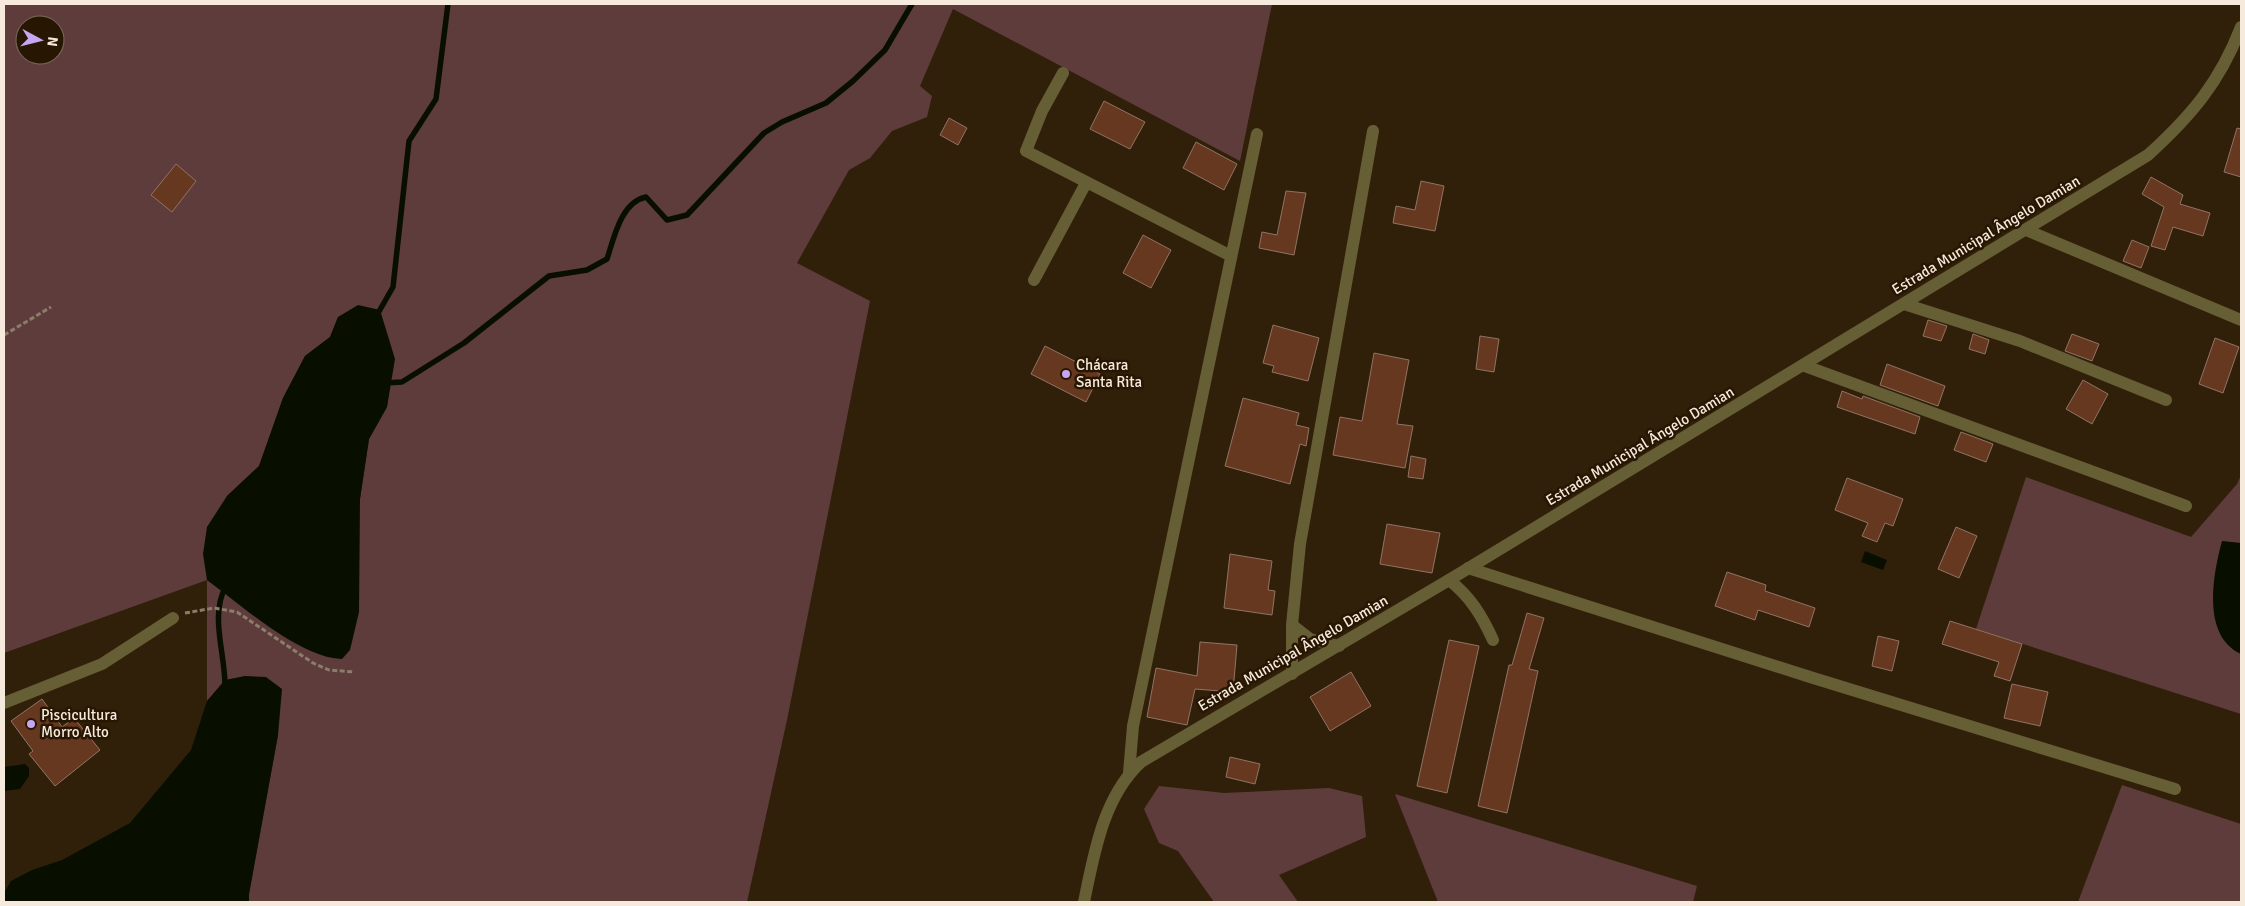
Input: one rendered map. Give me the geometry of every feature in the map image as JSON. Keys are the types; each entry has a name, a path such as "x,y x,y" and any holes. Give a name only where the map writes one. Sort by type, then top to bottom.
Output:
{"street":[{"name":"Estrada Municipal Ângelo Damian","path":"1084,902 1098,840 1109,809 1129,773 1155,753 1292,674 1805,366 2148,155 2178,128 2207,94 2234,45 2241,27"},
{"path":"1063,73 1042,111 1026,151 1232,256"},
{"path":"1292,674 1292,625 1307,498 1373,131"},
{"path":"1129,773 1133,726 1257,134"},
{"path":"1034,280 1086,183"},
{"path":"2026,230 2241,320"},
{"path":"1904,304 2020,341 2166,400"},
{"path":"1805,366 2034,448 2186,506"},
{"path":"1468,568 2176,789"},
{"path":"1449,580 1473,603 1484,620 1493,640"},
{"path":"4,703 102,664 173,618"},
{"path":"1292,625 1310,639 1339,646"}],"path":[{"path":"4,335 51,307"},
{"path":"173,618 214,608 237,612 313,663 329,670 354,672"}],"shaded area":[{"path":"4,4 1272,4 1240,161 953,9 920,86 932,96 927,117 892,131 870,158 849,170 797,263 870,301 787,720 747,902 249,902 278,735 225,680 207,701 207,580 4,653","holes":["338,317 390,384 387,407 369,439 360,499 223,592 207,580 227,496 259,466 283,398 305,356 330,337"]},
{"path":"358,305 380,310 395,359 387,407 369,439 360,499 359,612 350,650 342,659 308,650 254,616 207,580 203,554 207,527 227,496 259,466 283,398 305,356 330,337 338,317"},
{"path":"2241,475 2241,714 1976,629 2026,477 2191,537 2237,484"},
{"path":"2222,541 2241,543 2241,654 2228,645 2220,633 2215,619 2214,587"},
{"path":"1865,551 1887,560 1883,570 1861,562"},
{"path":"245,676 266,677 282,689 278,735 249,902 4,902 4,893 11,881 32,870 62,860 130,823 191,750 207,701 225,680"},
{"path":"25,764 29,768 29,776 20,789 4,791 4,767"},
{"path":"2122,785 2241,824 2241,902 2078,902"},
{"path":"1159,786 1224,793 1329,788 1362,796 1366,837 1279,875 1298,902 1214,902 1178,851 1159,843 1144,809"},
{"path":"1395,794 1697,886 1693,902 1438,902"}],"building":[{"path":"1104,101 1145,122 1130,149 1090,129"},
{"path":"949,118 967,128 958,145 940,135"},
{"path":"2237,128 2241,129 2241,177 2224,172"},
{"path":"1196,142 1237,164 1224,190 1183,168"},
{"path":"176,164 196,181 172,212 151,195"},
{"path":"2151,177 2183,195 2180,204 2210,213 2203,236 2173,227 2165,250 2151,246 2164,207 2142,194"},
{"path":"1421,181 1444,186 1435,231 1393,223 1396,206 1415,210"},
{"path":"1286,191 1306,193 1294,255 1259,248 1262,232 1277,235"},
{"path":"1143,235 1171,250 1151,288 1123,273"},
{"path":"2132,240 2149,247 2141,268 2123,261"},
{"path":"1928,320 1947,326 1941,341 1923,336"},
{"path":"1273,325 1319,338 1308,381 1272,372 1274,366 1263,363"},
{"path":"1973,334 1989,340 1985,354 1969,349"},
{"path":"2072,334 2099,344 2092,361 2065,351"},
{"path":"1480,336 1499,339 1494,372 1476,369"},
{"path":"2215,338 2239,347 2223,393 2199,384"},
{"name":"Chácara Santa Rita","path":"1045,346 1100,374 1086,402 1031,374"},
{"path":"1374,353 1409,360 1397,424 1413,426 1405,468 1333,455 1340,417 1362,421"},
{"path":"1887,364 1945,386 1938,406 1880,385"},
{"path":"2083,380 2108,394 2092,424 2066,409"},
{"path":"1842,391 1862,399 1863,396 1920,417 1915,434 1837,407"},
{"path":"1243,398 1299,413 1296,425 1309,428 1306,446 1300,444 1290,484 1225,466"},
{"path":"1961,432 1993,444 1986,462 1954,450"},
{"path":"1411,456 1426,459 1423,479 1408,477"},
{"path":"1847,478 1903,499 1893,526 1885,523 1877,542 1862,536 1868,523 1835,510"},
{"path":"1387,524 1440,533 1432,573 1380,564"},
{"path":"1956,527 1977,536 1959,578 1938,569"},
{"path":"1230,554 1272,561 1268,590 1275,591 1272,615 1224,608"},
{"path":"1727,572 1766,585 1765,591 1815,608 1809,627 1758,610 1755,620 1715,606"},
{"path":"1527,613 1544,618 1529,669 1538,671 1507,813 1478,806 1509,665 1512,665"},
{"path":"1950,621 2022,644 2010,681 1994,676 1999,662 1942,644"},
{"path":"1878,636 1899,641 1892,671 1872,666"},
{"path":"1449,640 1479,646 1447,793 1417,786"},
{"path":"1200,642 1237,645 1233,692 1195,689 1187,725 1147,717 1156,668 1197,676"},
{"path":"1351,672 1371,706 1330,731 1310,697"},
{"path":"2012,684 2048,692 2040,726 2004,718"},
{"path":"42,699 62,727 74,718 100,750 55,786 29,754 33,751 11,721"},
{"path":"1230,757 1260,764 1255,784 1226,777"}],"waterway":[{"path":"377,315 393,287 409,141 436,99 448,4"},
{"path":"383,383 402,382 464,343 549,276 587,270 607,259 620,222 630,206 637,200 646,197 667,220 687,215 764,133 782,122 826,103 853,81 885,50 912,4"},
{"path":"225,688 218,623 221,598 226,586"}],"place":[{"name":"Chácara Santa Rita","path":"1066,374"},
{"name":"Piscicultura Morro Alto","path":"31,724"}]}
